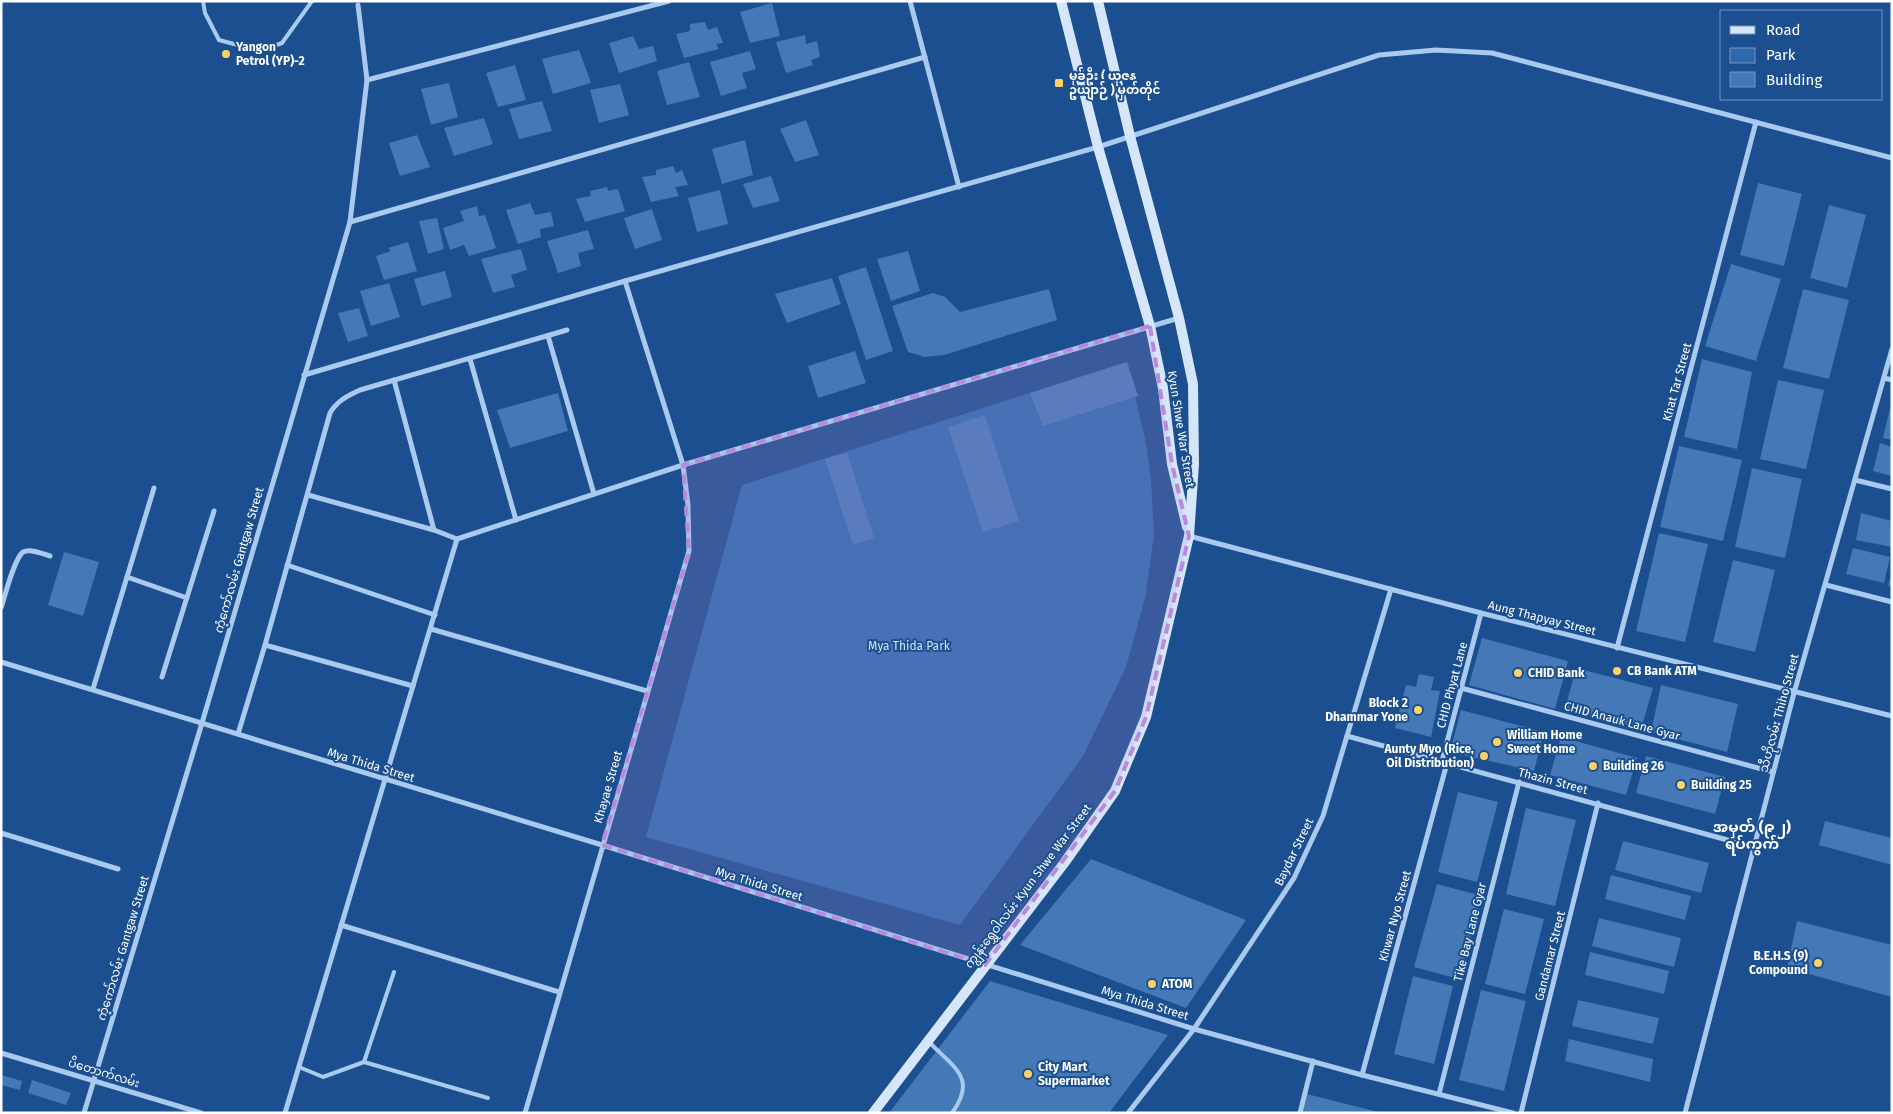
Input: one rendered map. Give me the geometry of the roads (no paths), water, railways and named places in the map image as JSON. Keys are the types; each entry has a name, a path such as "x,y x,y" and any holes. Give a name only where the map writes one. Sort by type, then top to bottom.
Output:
{"street":[{"path":"367,80 669,1"},
{"path":"910,1 959,187"},
{"name":"Kyun Shwe War Street","path":"1061,1 1098,146 1150,326 1163,388 1172,464 1189,536"},
{"name":"Kyun Shwe War Street","path":"1098,1 1130,136 1179,318 1193,384 1194,464 1189,536"},
{"name":"ကံ့ကော်လမ်း Gantgaw Street","path":"84,1113 202,723 350,222 367,80 358,5"},
{"path":"304,375 1098,146 1379,55 1436,50 1492,53 1892,158"},
{"path":"350,222 925,57"},
{"name":"Khat Tar Street","path":"1618,648 1756,122"},
{"name":"Khayae Street","path":"524,1113 689,551 688,505 683,465 625,281"},
{"path":"308,495 434,530 457,539 683,465 1179,318"},
{"path":"238,734 330,414 334,407 345,397 360,390 567,330"},
{"path":"548,336 594,494"},
{"name":"သီဟိုလမ်း Thiho Street","path":"1685,1113 1794,692 1892,349"},
{"path":"470,359 516,520"},
{"path":"1884,378 1892,380"},
{"path":"394,380 434,530"},
{"path":"1855,480 1892,489"},
{"path":"93,689 154,488"},
{"path":"162,677 214,511"},
{"name":"Aung Thapyay Street","path":"1189,536 1481,613 1892,716"},
{"name":"ကျွန်းရွှေဝါလမ်း Kyun Shwe War Street","path":"873,1113 1065,862 1115,791 1146,717 1189,536"},
{"path":"285,1113 457,539"},
{"path":"1,608 18,559 24,552 30,550 50,556"},
{"path":"288,565 434,615"},
{"path":"126,577 187,598"},
{"path":"1826,585 1892,602"},
{"name":"Baydar Street","path":"1128,1113 1194,1029 1294,878 1323,816 1391,589"},
{"name":"CHID Phyat Lane","path":"1444,762 1464,689 1481,613"},
{"path":"431,629 647,691"},
{"path":"265,645 413,686"},
{"name":"Mya Thida Street","path":"1,662 602,845 1194,1029 1513,1113"},
{"name":"CHID Anauk Lane Gyar","path":"1464,689 1773,772"},
{"name":"Thazin Street","path":"1347,736 1753,847"},
{"name":"Khwar Nyo Street","path":"1362,1074 1444,762"},
{"name":"Tike Bay Lane Gyar","path":"1439,1094 1519,782"},
{"name":"Gandamar Street","path":"1522,1113 1598,804"},
{"path":"1,833 118,869"},
{"path":"341,925 559,992"},
{"name":"ပိတောက်လမ်း","path":"1,1053 201,1113"},
{"path":"1300,1113 1313,1061"}],"lane":[{"path":"204,1 205,13 219,40 260,51 282,42 312,1"},
{"path":"364,1062 394,972"},
{"path":"927,1041 961,1075 964,1088 960,1102 952,1113"},
{"path":"299,1067 324,1077 364,1062 488,1098"}],"place":[{"name":"Yangon Petrol (YP)-2","path":"226,54"},
{"name":"မုခ်ဦး ( ယုဇန ဥယျာဉ် ) မှတ်တိုင်","path":"1059,83"},
{"name":"CB Bank ATM","path":"1617,671"},
{"name":"CHID Bank","path":"1518,673"},
{"name":"Block 2 Dhammar Yone","path":"1418,710"},
{"name":"William Home Sweet Home","path":"1497,742"},
{"name":"Aunty Myo (Rice, Oil Distribution)","path":"1484,756"},
{"name":"Building 26","path":"1593,766"},
{"name":"Building 25","path":"1681,785"},
{"name":"B.E.H.S (9) Compound","path":"1818,963"},
{"name":"ATOM","path":"1152,984"},
{"name":"City Mart Supermarket","path":"1028,1074"}],"district":[{"name":"အမှတ် (၉၂) ရပ်ကွက်","path":"1752,836"}],"park label":[{"name":"Mya Thida Park","path":"909,646"}]}
